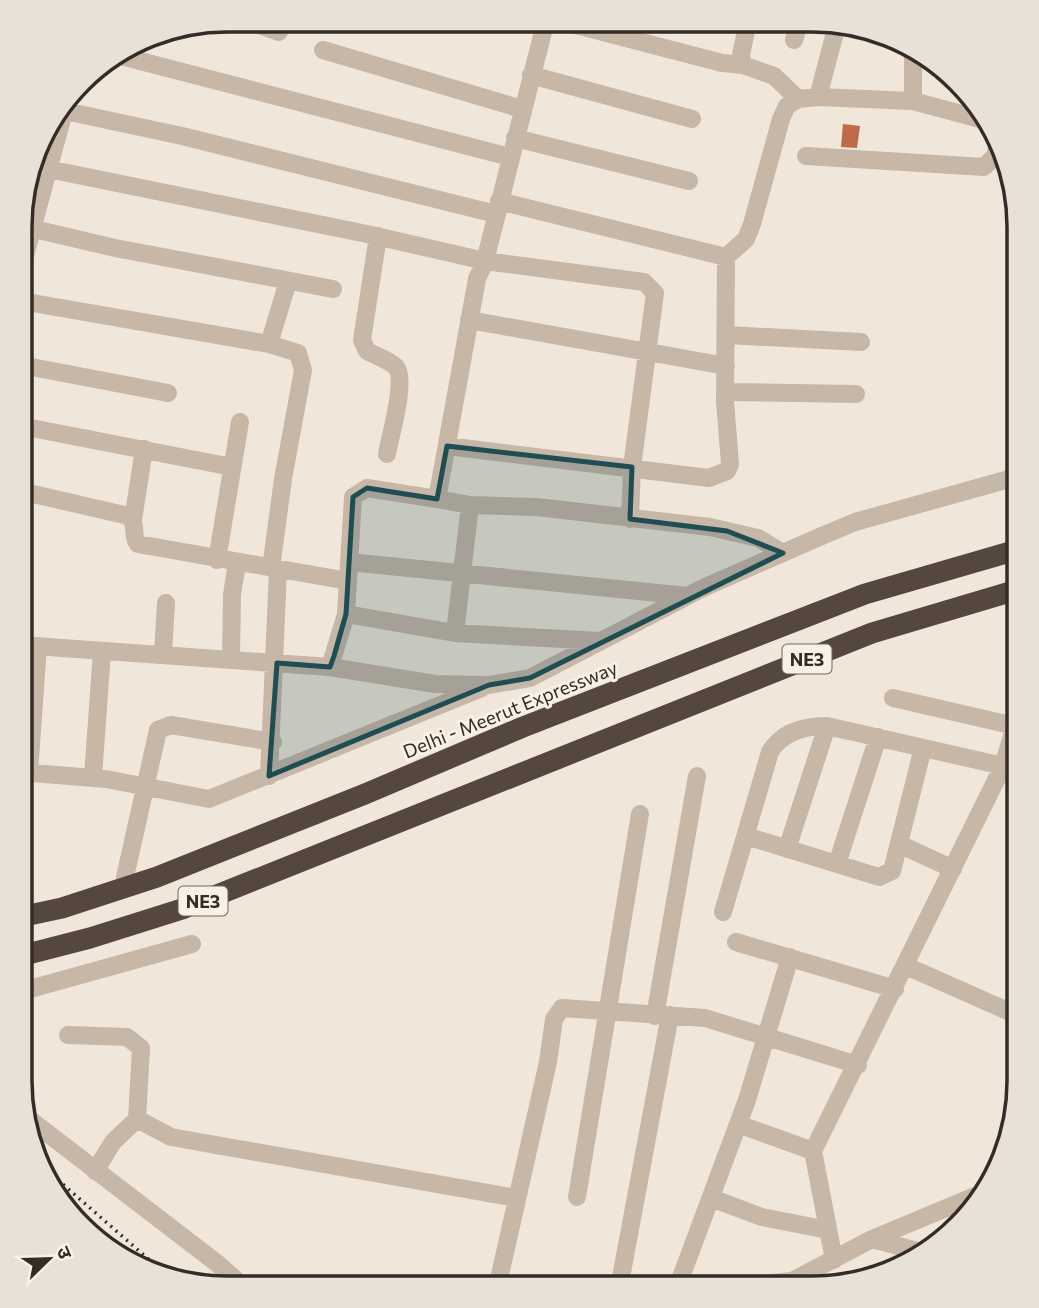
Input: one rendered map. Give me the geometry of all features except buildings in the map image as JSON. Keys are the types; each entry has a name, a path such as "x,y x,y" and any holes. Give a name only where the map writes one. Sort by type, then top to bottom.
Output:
{"highway":[{"name":"Delhi - Meerut Expressway","path":"32,914 62,908 157,877 365,794 523,726 865,594 1007,553"},
{"name":"NE3","path":"32,953 182,909 872,633 1007,593"}],"street":[{"path":"437,499 477,279 485,261 543,32"},
{"path":"603,32 722,63 743,65 774,76 798,100"},
{"path":"743,65 741,55 746,32"},
{"path":"794,40 797,32"},
{"path":"818,97 835,33"},
{"path":"323,50 522,109"},
{"path":"129,58 510,157"},
{"path":"913,60 913,101"},
{"path":"531,75 692,119"},
{"path":"447,446 709,478 727,471 730,464 726,392 726,257 746,239 787,106 798,100 818,97 913,101 973,117"},
{"path":"74,106 182,136 726,257"},
{"path":"515,138 689,181"},
{"path":"36,187 48,169 49,147"},
{"path":"806,156 984,167 994,156"},
{"path":"48,169 378,236 485,261 644,282 654,293 632,467 630,519"},
{"path":"378,236 362,340 367,351 398,369 400,376 387,454"},
{"path":"32,240 115,248 333,289"},
{"path":"269,344 288,282"},
{"path":"32,303 269,344 298,353 303,370 283,479 275,569 277,663 270,776"},
{"path":"468,320 726,366"},
{"path":"727,335 861,342"},
{"path":"32,367 168,393"},
{"path":"726,392 856,394"},
{"path":"217,559 240,422"},
{"path":"32,428 232,467"},
{"path":"144,449 132,520 138,544 348,581"},
{"path":"32,646 330,667 435,684 489,685 530,678 688,596 855,522 1007,480"},
{"path":"330,667 346,614 353,497 367,488 470,505 537,507 727,531 758,538 783,553"},
{"path":"32,493 107,509 132,520"},
{"path":"455,633 470,505"},
{"path":"349,562 688,596"},
{"path":"231,660 232,595 237,563"},
{"path":"163,654 166,603"},
{"path":"346,614 455,633 601,641"},
{"path":"93,777 102,651"},
{"path":"32,773 93,777 209,799 489,685"},
{"path":"893,698 1007,717"},
{"path":"125,877 158,730 165,726 273,742"},
{"path":"723,912 770,752 776,742 800,730 827,726 1003,766"},
{"path":"787,849 827,726"},
{"path":"836,864 878,737"},
{"path":"746,836 879,877 886,876 892,872 923,748"},
{"path":"834,1260 813,1151 858,1065 1003,766 1007,753"},
{"path":"621,1276 697,776"},
{"path":"577,1197 640,814"},
{"path":"898,844 953,869"},
{"path":"736,942 895,989"},
{"path":"32,988 192,944"},
{"path":"682,1276 738,1124 790,957"},
{"path":"906,966 1007,1011"},
{"path":"500,1276 557,1013 571,1007 608,1013 705,1018 858,1065"},
{"path":"68,1035 127,1037 136,1042 143,1059 136,1119 113,1142 95,1171"},
{"path":"136,1119 171,1137 516,1198"},
{"path":"738,1124 813,1151"},
{"path":"37,1125 232,1276"},
{"path":"711,1198 762,1217 828,1230"},
{"path":"802,1276 872,1239 967,1200"},
{"path":"872,1239 912,1249"}],"highlighted area":[{"path":"447,446 632,467 630,519 727,531 783,553 530,678 489,685 269,776 277,663 330,667 334,656 346,614 353,497 367,488 437,499"}],"railway":[{"path":"60,1181 151,1262"}]}
